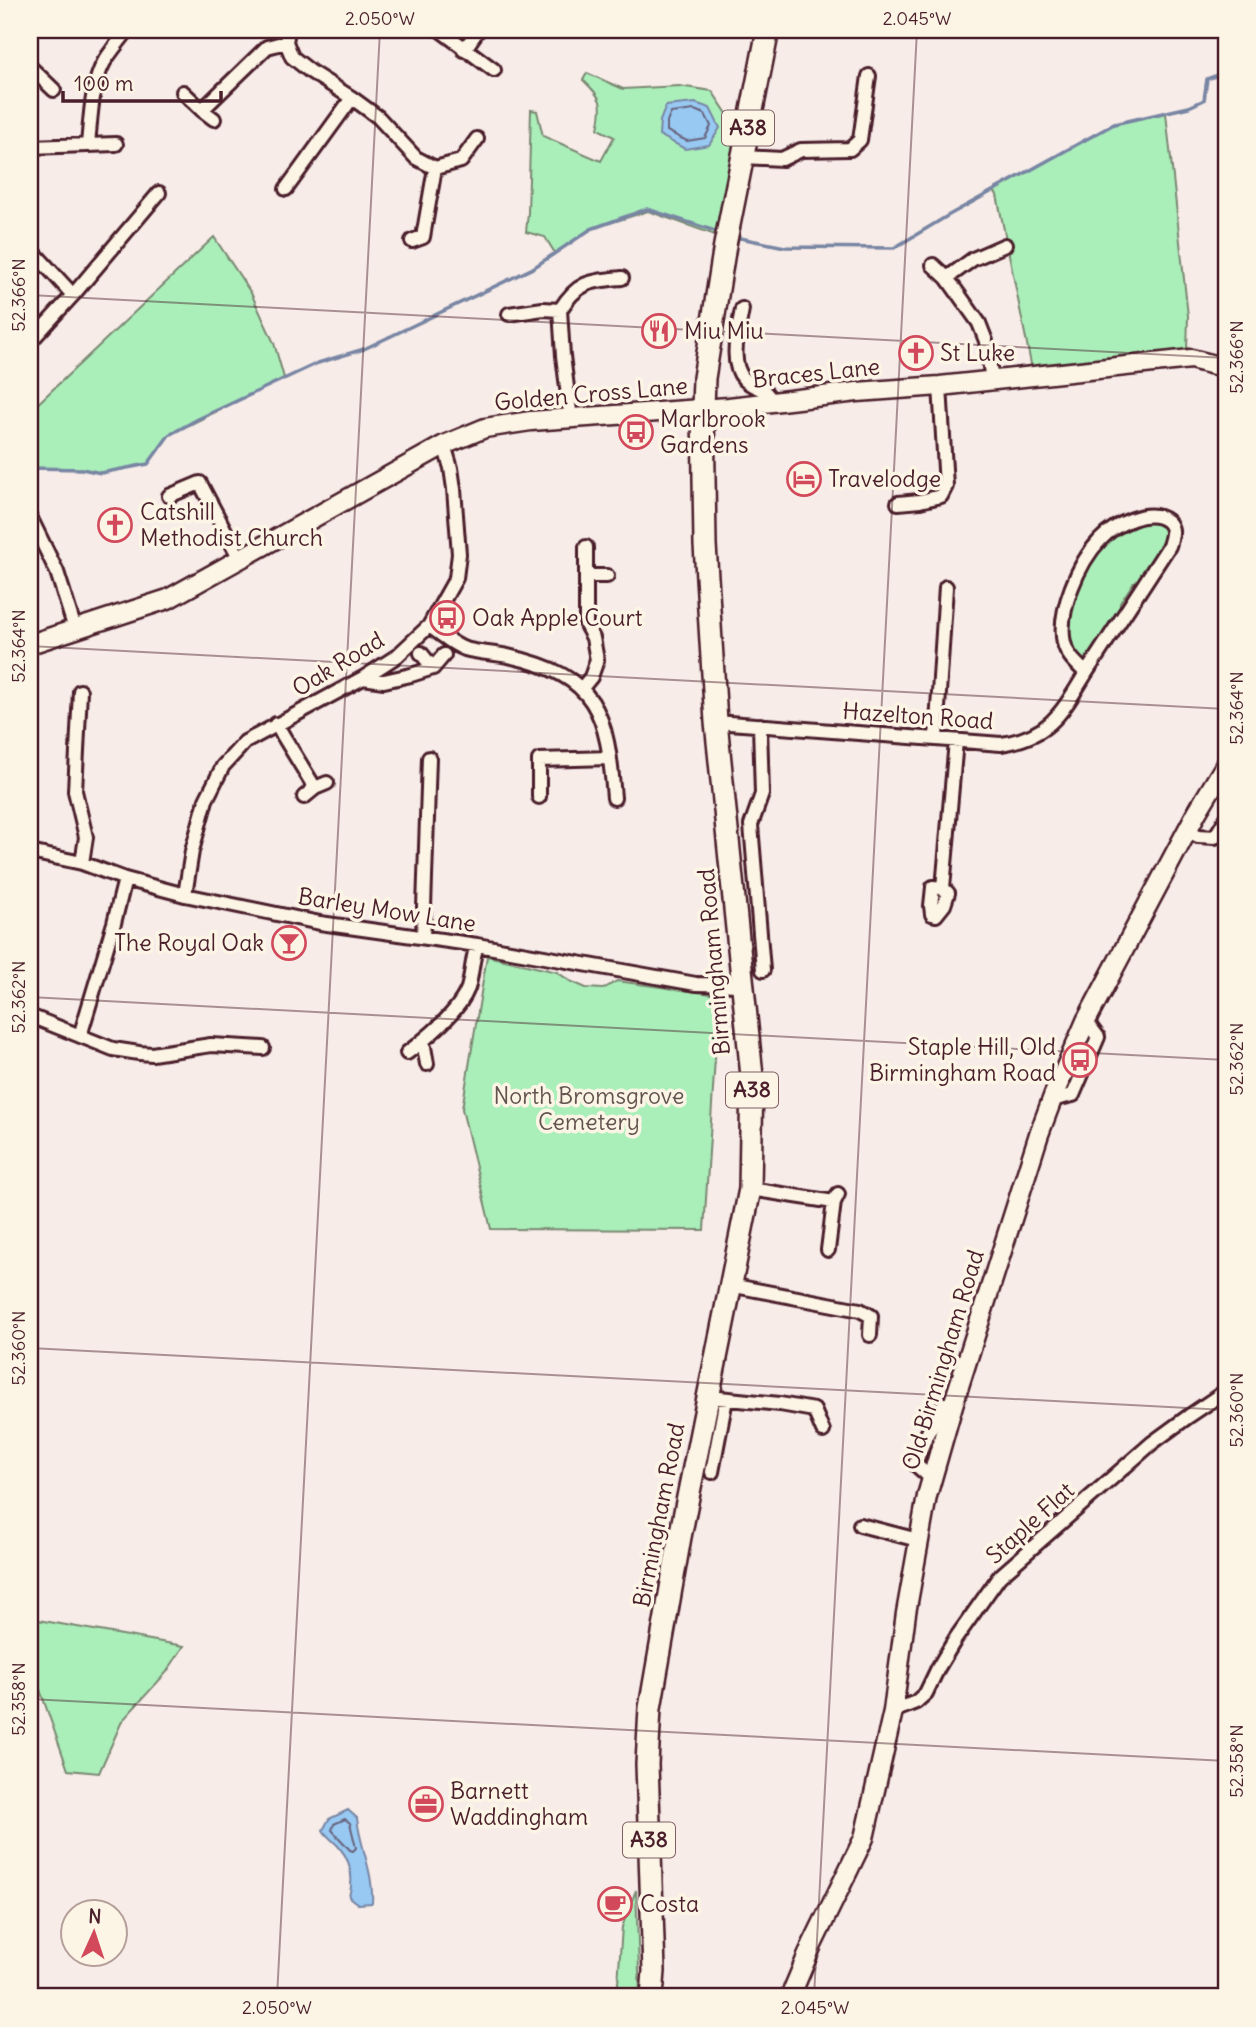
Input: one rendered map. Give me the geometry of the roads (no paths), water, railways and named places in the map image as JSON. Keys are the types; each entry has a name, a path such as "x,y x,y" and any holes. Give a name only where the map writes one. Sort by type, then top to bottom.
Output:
{"highway":[{"name":"Birmingham Road","path":"652,1997 654,1971 647,1764 650,1708 680,1537 717,1398 730,1285 750,1189 752,1076 716,722 705,545 703,409 704,378 727,235 768,30"},
{"name":"Birmingham Road","path":"654,1971 660,1997"}],"main road":[{"name":"Braces Lane","path":"703,409 1191,359 1226,368"},
{"name":"Golden Cross Lane","path":"30,644 168,599 444,445 485,428 531,421 703,409"},
{"name":"Old Birmingham Road","path":"790,1997 864,1838 893,1711 906,1613 927,1496 1039,1134 1086,1021 1226,764"}],"street":[{"path":"88,144 97,77 105,61 128,30"},
{"path":"440,30 494,70"},
{"path":"464,50 478,30"},
{"path":"202,110 267,47 287,36 292,57 378,117 416,158 435,168 461,161 477,139"},
{"path":"30,67 54,90"},
{"path":"742,157 782,159 801,150 850,149 860,140 869,76"},
{"path":"183,92 214,118"},
{"path":"286,189 352,97"},
{"path":"30,148 116,144"},
{"path":"468,151 478,161"},
{"path":"423,240 435,168"},
{"path":"30,342 159,193"},
{"path":"947,278 973,259 1005,245"},
{"path":"30,248 73,295"},
{"path":"933,265 947,278 979,323 986,341 992,380"},
{"path":"572,419 563,356 561,310 570,295 590,282 622,278"},
{"path":"509,314 543,309 561,310"},
{"path":"742,309 736,357 738,369 745,380 766,391 773,403"},
{"path":"898,503 933,499 941,496 946,486 940,386"},
{"name":"Oak Road","path":"185,895 192,851 211,788 223,766 245,742 397,656 429,626 456,578 459,554 454,489 444,445"},
{"path":"169,496 200,483 240,559"},
{"name":"Hazelton Road","path":"716,722 1000,744 1035,735 1064,709 1169,545 1172,528 1161,516 1148,514 1125,523 1101,539 1083,564 1067,596 1063,642 1070,657 1086,673"},
{"path":"37,521 75,629"},
{"path":"582,688 592,677 597,660 593,638 586,625 586,547"},
{"path":"587,576 607,576"},
{"path":"936,738 946,587"},
{"path":"429,626 464,648 509,656 547,667 582,688 596,707 607,737 614,798"},
{"path":"421,653 433,668"},
{"path":"363,677 384,681 433,668 444,655"},
{"path":"80,691 75,791 86,837 82,863"},
{"path":"276,724 321,785 304,797"},
{"path":"760,725 762,794 751,825 763,970"},
{"path":"943,888 956,741"},
{"path":"423,937 429,758"},
{"path":"539,797 539,760 610,758"},
{"path":"1188,830 1198,836 1215,837 1226,818"},
{"name":"Barley Mow Lane","path":"30,852 82,863 125,879 185,895 320,923 477,945 696,984 743,985"},
{"path":"80,1036 125,879"},
{"path":"407,1053 449,1017 467,989 477,945"},
{"path":"30,1016 113,1049 139,1054 211,1045 262,1048"},
{"path":"423,1041 427,1064"},
{"path":"750,1189 836,1198 828,1250"},
{"path":"730,1285 860,1310 871,1316 870,1335"},
{"name":"Staple Flat","path":"893,1711 916,1702 926,1693 956,1638 999,1577 1152,1443 1226,1391"},
{"path":"712,1472 717,1398 814,1410 823,1431"},
{"path":"860,1524 918,1540"}],"water":[{"path":"695,103 710,108 720,128 709,145 685,149 659,135 660,121 666,106"},
{"path":"348,1810 357,1818 371,1881 372,1903 358,1904 349,1897 349,1864 323,1830 329,1819"}],"waterway":[{"path":"735,237 785,247 894,248 1114,124 1189,107 1204,100 1207,79 1226,72"},
{"path":"30,468 82,469 101,473 148,464 169,435 198,419 318,363 364,349 533,268 591,229 647,209 721,233"}],"place":[{"name":"Miu Miu","path":"659,331"},
{"name":"St Luke","path":"916,353"},
{"name":"Marlbrook Gardens","path":"636,432"},
{"name":"Travelodge","path":"804,479"},
{"name":"Catshill Methodist Church","path":"115,525"},
{"name":"Oak Apple Court","path":"447,618"},
{"name":"The Royal Oak","path":"289,943"},
{"name":"Staple Hill, Old Birmingham Road","path":"1080,1060"},
{"name":"Barnett Waddingham","path":"426,1804"},
{"name":"Costa","path":"615,1904"}],"park label":[{"name":"North Bromsgrove Cemetery","path":"589,1109"}]}
